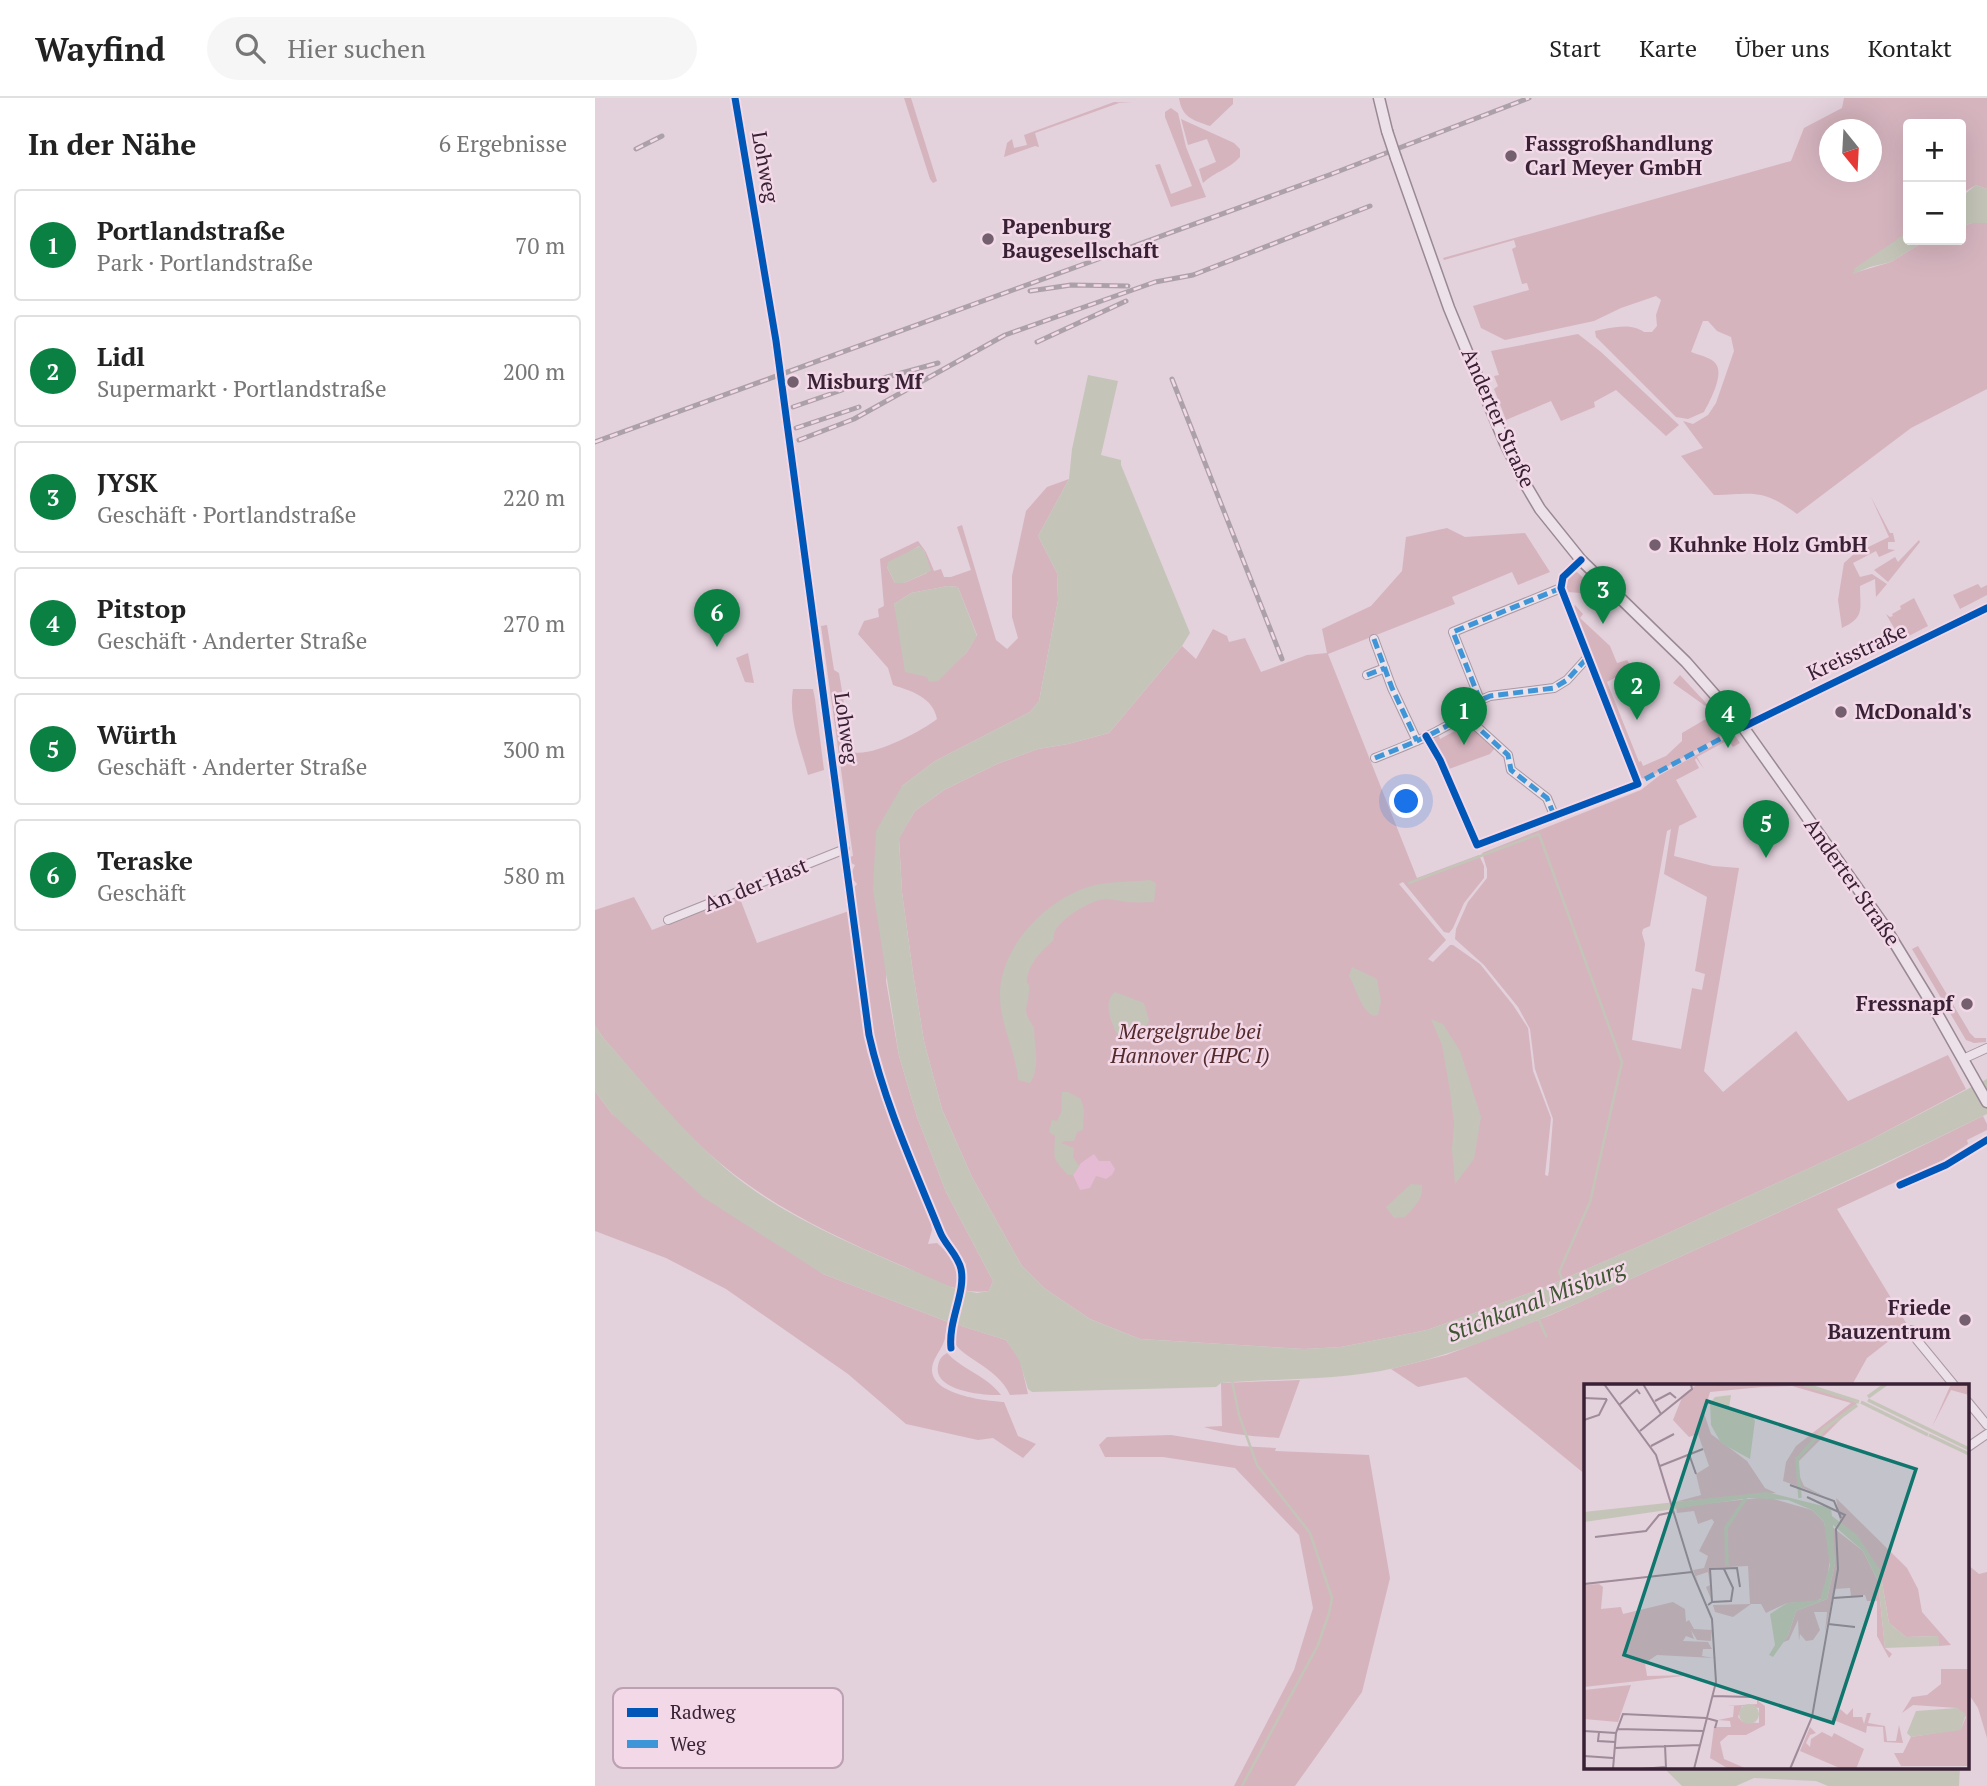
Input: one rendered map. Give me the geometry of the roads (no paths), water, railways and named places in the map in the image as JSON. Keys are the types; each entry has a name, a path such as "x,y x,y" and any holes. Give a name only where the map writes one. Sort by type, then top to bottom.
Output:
{"main road":[{"name":"Anderter Straße","path":"1379,98 1387,131 1441,287 1504,441 1527,487 1581,560 1686,662 1743,727 1884,925 1987,1102"}],"street":[{"name":"Lohweg","path":"735,98 774,322 864,1006 873,1052 941,1236 959,1263 961,1284 950,1329 951,1348"},
{"path":"1426,736 1440,760 1477,845 1638,784 1561,589 1563,577 1581,560"},
{"path":"1480,700 1453,632 1561,589"},
{"name":"Kreisstraße","path":"1743,727 1987,608"},
{"path":"1374,639 1416,741"},
{"path":"1375,758 1450,725 1480,700 1490,696 1554,688 1567,680 1588,657"},
{"path":"1367,675 1385,668"},
{"path":"1464,715 1508,755 1511,770 1548,798 1554,815"},
{"name":"An der Hast","path":"668,920 845,849"},
{"path":"1963,1059 1987,1048"},
{"path":"1900,1185 1946,1165 1987,1140"},
{"path":"1912,1330 1953,1384"},
{"path":"1969,1403 1987,1425"},
{"path":"1969,1446 1987,1434"}],"water":[{"path":"1976,185 1987,189 1987,223 1966,225 1966,193"},
{"path":"1903,235 1903,245 1918,245 1891,262 1853,274 1855,268"},
{"name":"Stichkanal Misburg","path":"1088,375 1118,381 1101,455 1121,460 1190,633 1109,733 1038,749 997,764 944,790 915,811 899,839 902,892 913,973 924,1041 942,1109 972,1177 1022,1266 1044,1288 1090,1319 1140,1339 1304,1349 1341,1347 1427,1330 1538,1290 1866,1142 1987,1079 1987,1114 1827,1190 1499,1336 1430,1359 1374,1372 1221,1383 1216,1387 1032,1392 1028,1389 1019,1360 1006,1340 948,1322 823,1274 704,1198 612,1114 595,1091 595,1026 694,1139 755,1191 828,1233 956,1289 977,1293 989,1291 993,1281 946,1192 917,1117 899,1056 873,890 876,831 902,786 935,761 1030,712 1039,701 1058,600 1057,573 1038,536 1069,479 1072,449"},
{"path":"920,546 925,552 931,571 904,583 895,583 887,567 888,562"},
{"path":"948,586 958,587 977,636 967,652 938,681 929,682 927,677 905,672 894,604 911,593"},
{"path":"1150,880 1156,883 1154,902 1105,899 1090,904 1064,920 1054,934 1054,940 1034,962 1027,978 1029,989 1026,1012 1034,1027 1035,1070 1030,1083 1018,1080 1000,996 1007,960 1016,944 1042,914 1074,892 1098,884"},
{"path":"1352,967 1377,979 1381,1001 1378,1015 1373,1016 1361,1003 1349,976"},
{"path":"1115,992 1144,1003 1149,1020 1144,1033 1119,1039 1109,1008 1109,1002"},
{"path":"1431,1019 1443,1024 1460,1051 1481,1117 1474,1159 1455,1184 1452,1149 1454,1122 1450,1091 1442,1045"},
{"path":"1062,1092 1081,1099 1084,1110 1083,1130 1077,1132 1074,1141 1061,1143 1074,1148 1073,1157 1079,1166 1073,1175 1068,1175 1057,1161 1054,1154 1055,1136 1049,1132 1052,1120 1057,1121 1061,1113"},
{"path":"1411,1184 1422,1185 1420,1198 1405,1217 1394,1218 1386,1207"},
{"path":"1664,1768 1960,1768 1959,1786 1828,1786 1816,1781 1754,1778 1736,1786 1682,1786"}],"waterway":[{"name":"Stichkanal Misburg","path":"1409,883 1539,834 1622,1062 1590,1202 1559,1272 1563,1282"},
{"name":"Stichkanal Misburg","path":"1539,1320 1546,1336"},
{"path":"1232,1381 1239,1415 1257,1465 1310,1533 1332,1598 1318,1645 1242,1786"}],"railway":[{"path":"595,442 1329,175 1529,98"},
{"path":"636,149 662,136"},
{"path":"799,440 854,419 1005,335 1155,282 1193,275 1370,206"},
{"path":"1030,291 1071,285 1128,286"},
{"path":"1037,342 1126,301"},
{"path":"865,383 938,363"},
{"path":"1172,379 1282,659"},
{"path":"793,407 842,390"},
{"path":"796,428 859,407"}],"place":[{"name":"Fassgroßhandlung Carl Meyer GmbH","path":"1511,156"},
{"name":"Papenburg Baugesellschaft","path":"988,239"},
{"name":"Misburg Mf","path":"793,382"},
{"name":"Kuhnke Holz GmbH","path":"1655,545"},
{"name":"JYSK","path":"1603,624"},
{"name":"Teraske","path":"717,647"},
{"name":"McDonald's","path":"1841,712"},
{"name":"Lidl","path":"1637,720"},
{"name":"Portlandstraße","path":"1464,745"},
{"name":"Pitstop","path":"1728,748"},
{"name":"Würth","path":"1766,858"},
{"name":"Fressnapf","path":"1967,1004"},
{"name":"Friede Bauzentrum","path":"1965,1320"}],"park label":[{"name":"Mergelgrube bei Hannover (HPC I)","path":"1190,1044"}]}
